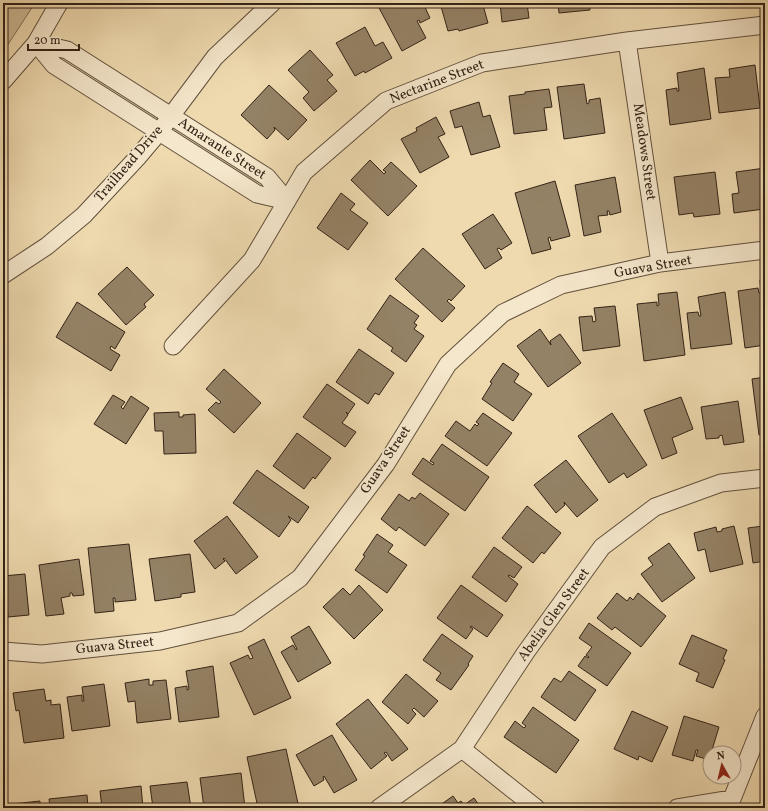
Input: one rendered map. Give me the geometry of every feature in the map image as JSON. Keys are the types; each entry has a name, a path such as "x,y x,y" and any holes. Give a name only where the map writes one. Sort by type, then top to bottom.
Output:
{"street":[{"path":"3,82 36,43 59,3"},
{"name":"Trailhead Drive","path":"3,275 47,246 84,215 159,132 215,57 272,3"},
{"name":"Nectarine Street","path":"173,346 252,260 304,172 386,101 482,63 627,41 765,25"},
{"name":"Meadows Street","path":"627,41 660,263"},
{"name":"Amarante Street","path":"36,43 67,50 267,177 287,200"},
{"name":"Amarante Street","path":"36,43 54,65 257,194 287,200"},
{"name":"Guava Street","path":"3,651 42,654 160,641 238,623 300,578 386,464 448,364 504,313 561,285 660,263 765,250"},
{"name":"Abelia Glen Street","path":"379,808 462,749 526,652 602,547 655,507 721,483 765,478"},
{"path":"677,808 732,799 765,716"},
{"path":"462,749 536,808"}],"shaded area":[{"path":"3,3 35,3 3,52"}],"building":[{"path":"383,3 423,3 430,18 420,23 419,20 417,21 426,38 402,51 378,6"},
{"path":"440,3 475,3 476,7 483,5 488,23 459,31 458,29 448,31"},
{"path":"500,3 527,3 529,18 502,22"},
{"path":"558,3 589,3 590,10 559,13"},
{"path":"599,3 640,4 610,7 610,5 600,6"},
{"path":"365,27 375,46 383,42 392,58 365,73 364,71 355,76 336,43"},
{"path":"310,50 333,75 327,80 337,91 314,111 303,98 309,92 288,70"},
{"path":"755,65 760,108 719,113 715,78 730,77 729,69"},
{"path":"704,68 711,119 670,125 666,90 677,88 677,91 679,91 677,73"},
{"path":"584,84 587,104 589,103 589,100 600,98 605,133 564,139 557,87"},
{"path":"269,85 307,120 288,140 274,127 275,130 267,139 241,115"},
{"path":"549,89 552,107 544,108 547,130 514,134 509,96"},
{"path":"479,102 483,117 490,115 500,147 471,155 462,126 455,128 450,111"},
{"path":"436,117 445,134 438,137 449,157 420,173 401,139 417,131 416,128"},
{"path":"370,160 384,174 386,172 383,170 391,162 417,186 388,216 351,180"},
{"path":"765,168 764,209 734,213 732,194 739,193 736,172"},
{"path":"715,172 720,214 694,217 693,213 679,215 674,177"},
{"path":"615,177 621,212 610,215 609,211 607,211 608,215 598,216 601,232 584,236 575,185"},
{"path":"555,181 570,236 551,241 550,237 548,238 551,249 532,254 515,193"},
{"path":"341,193 355,204 350,210 368,223 348,250 317,228"},
{"path":"493,214 512,243 501,250 499,248 497,249 502,258 485,269 462,234"},
{"path":"423,248 465,286 451,301 449,299 447,301 455,308 442,322 395,279"},
{"path":"127,267 154,295 144,304 146,307 126,325 98,294"},
{"path":"760,280 765,280 765,345 745,348 738,291 758,288 759,293 761,292"},
{"path":"677,292 685,355 644,361 637,304 657,302 657,306 659,305 658,294"},
{"path":"725,292 732,344 691,349 687,313 698,312 699,316 701,316 698,297"},
{"path":"390,295 419,316 414,323 417,325 414,329 424,336 406,362 391,351 393,348 367,329"},
{"path":"77,302 125,332 115,349 111,346 110,349 120,355 111,371 56,337"},
{"path":"615,306 620,346 583,351 579,317 592,316 593,322 596,321 594,308"},
{"path":"540,329 551,345 550,341 560,334 581,363 548,387 517,346"},
{"path":"359,349 394,373 379,395 375,393 368,404 336,382"},
{"path":"503,363 519,374 514,382 532,394 513,421 482,399 492,383 490,382"},
{"path":"224,369 261,403 234,433 208,410 216,402 219,404 221,402 206,389"},
{"path":"765,377 765,434 759,435 752,379"},
{"path":"327,384 355,404 348,414 346,412 348,415 342,423 356,432 345,447 303,417"},
{"path":"113,395 125,402 121,407 123,409 131,396 149,408 126,444 94,424"},
{"path":"681,397 693,429 672,438 677,453 662,459 644,410"},
{"path":"738,401 744,442 724,445 722,435 719,436 719,438 706,439 701,407"},
{"path":"179,412 179,417 183,417 183,415 195,414 196,453 164,454 163,431 155,431 154,413"},
{"path":"483,413 512,433 487,466 445,436 456,421 470,431 475,424 477,426 479,424 476,422"},
{"path":"612,413 647,465 627,478 624,473 609,483 578,436"},
{"path":"297,433 331,458 315,479 313,477 304,489 273,466"},
{"path":"442,444 489,477 465,511 412,474 423,458 433,465 434,463 430,461"},
{"path":"566,460 598,500 577,517 564,502 565,505 556,513 534,485"},
{"path":"257,470 309,507 298,523 288,516 291,520 279,537 233,503"},
{"path":"420,493 449,514 425,546 399,527 396,531 381,519 399,494 409,501 412,497 415,499"},
{"path":"527,506 561,533 544,554 542,552 533,563 502,538"},
{"path":"227,516 258,557 236,574 224,558 223,559 225,561 215,569 194,541"},
{"path":"762,518 765,518 765,561 753,563 748,528 763,526"},
{"path":"734,526 743,564 710,572 705,549 698,551 694,533 716,527 717,532"},
{"path":"377,534 393,545 388,552 407,565 387,593 355,570 365,556 363,555"},
{"path":"669,543 695,578 662,602 641,574 653,565 648,558"},
{"path":"129,544 136,600 115,602 115,598 113,598 114,611 95,613 88,548"},
{"path":"494,547 522,567 514,578 509,575 508,576 518,584 506,602 472,577"},
{"path":"190,554 195,592 181,594 181,597 155,601 149,559"},
{"path":"79,559 84,595 73,596 72,593 70,593 70,596 61,598 64,614 46,616 39,565"},
{"path":"25,574 29,615 8,617 7,605 4,605 5,611 3,611 3,576"},
{"path":"359,585 383,610 354,639 323,607 343,588 350,595"},
{"path":"461,585 503,615 487,637 471,626 470,627 473,629 466,639 437,618"},
{"path":"617,593 627,601 630,597 633,600 638,593 666,616 641,647 615,627 612,630 597,618"},
{"path":"589,623 631,653 607,686 578,666 585,656 588,658 589,657 586,655 592,647 579,638"},
{"path":"309,626 331,663 298,682 281,652 293,645 296,650 297,649 291,637"},
{"path":"442,634 473,656 468,664 469,665 451,690 436,680 441,673 423,660"},
{"path":"692,635 727,650 723,659 725,660 713,688 696,681 699,673 679,664"},
{"path":"264,639 291,698 254,715 230,663 248,655 250,659 253,658 248,647"},
{"path":"213,666 219,717 179,722 175,688 187,686 187,690 189,689 186,671"},
{"path":"569,671 596,690 575,721 541,697 554,678 561,682"},
{"path":"406,674 438,701 424,717 414,708 412,710 416,714 408,724 382,702"},
{"path":"149,679 149,685 153,685 153,681 166,680 171,719 137,723 135,701 128,702 125,683"},
{"path":"104,684 110,726 72,731 67,697 82,695 82,701 84,701 82,687"},
{"path":"44,689 46,701 51,700 51,705 60,704 64,738 24,743 19,710 16,711 13,693"},
{"path":"3,693 7,749 3,749"},
{"path":"368,699 408,749 392,761 386,752 384,753 387,756 371,769 336,724"},
{"path":"533,707 579,740 556,773 504,737 515,721 524,728 526,726 522,723"},
{"path":"632,711 668,727 652,762 639,756 638,760 614,749"},
{"path":"684,716 719,727 714,745 702,745 702,758 696,756 698,750 696,750 693,761 672,755"},
{"path":"332,735 357,780 334,793 324,776 324,780 314,786 296,755"},
{"path":"286,749 299,808 281,808 280,803 277,804 278,808 258,808 247,757"},
{"path":"241,773 245,808 204,808 200,778"},
{"path":"187,782 191,808 153,808 150,786"},
{"path":"141,786 143,808 102,808 100,791"},
{"path":"87,795 88,808 50,808 49,799"},
{"path":"453,796 458,803 461,801 464,805 474,798 481,808 436,808"},
{"path":"40,801 40,808 3,808 3,805"}]}
